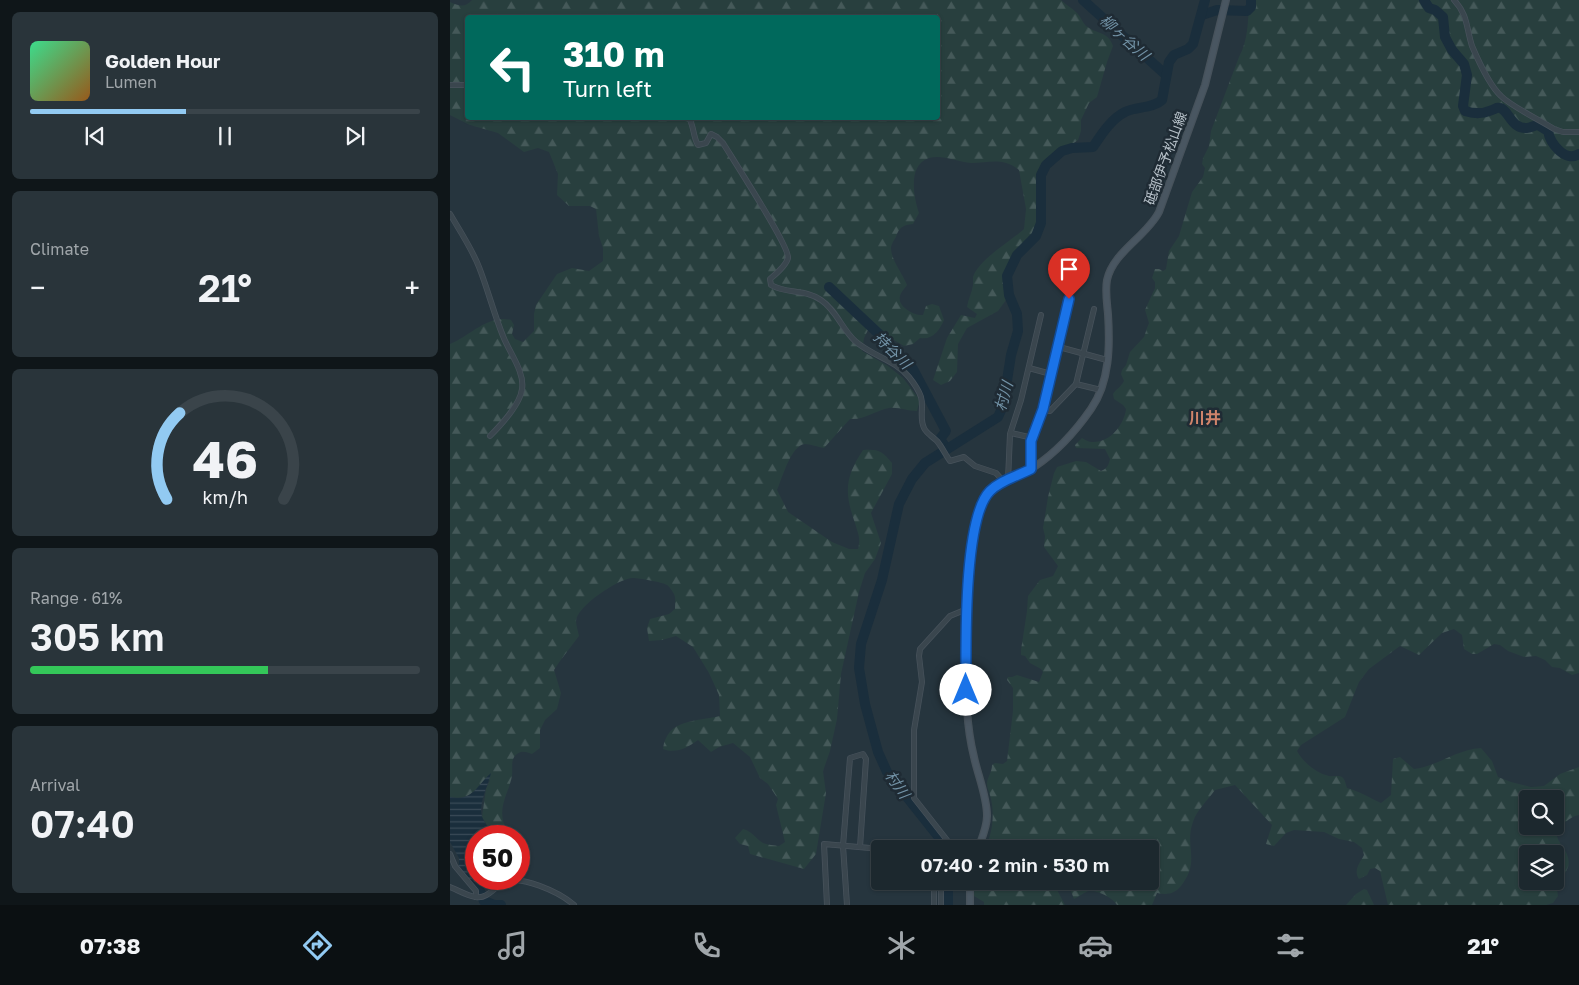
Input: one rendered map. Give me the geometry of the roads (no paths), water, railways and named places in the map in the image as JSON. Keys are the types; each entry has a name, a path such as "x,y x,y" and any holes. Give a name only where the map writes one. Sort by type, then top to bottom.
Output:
{"main road":[{"name":"砥部伊予松山線","path":"981,840 987,816 973,754 966,706 967,609 970,547 974,524 981,504 990,491 1031,469 1063,444 1092,407 1101,390 1108,360 1107,279 1120,256 1143,235 1155,221 1159,212 1205,85 1227,0"},
{"path":"970,890 970,905"}],"street":[{"path":"1454,0 1464,12 1477,58 1502,97 1554,129 1563,132 1579,132"},
{"path":"450,85 465,85"},
{"path":"690,120 694,138 698,145 706,143 711,134 722,143 785,248 788,257 786,262 770,279 770,285 776,288 806,292 823,301 856,342 872,353 894,364 909,378 921,397 921,418 924,429 938,443 950,460 964,457 975,466 996,473 1006,481"},
{"path":"450,214 479,268 503,337 521,379 522,390 517,402 490,436"},
{"path":"1031,469 1033,438 1043,409 1069,299"},
{"path":"1043,409 1050,411 1076,384 1094,309"},
{"path":"1006,481 1011,433 1041,315"},
{"path":"1059,347 1108,360"},
{"path":"1029,368 1051,374"},
{"path":"1076,384 1101,390"},
{"path":"1011,433 1033,438"},
{"path":"947,840 914,798 914,730 922,682 920,649 950,616 967,609"},
{"path":"848,905 843,846 850,758 863,754 866,759 860,847"},
{"path":"827,905 824,844 871,847"},
{"path":"450,854 455,866 476,891 476,897"},
{"path":"450,887 476,897 484,896 495,890 502,883 510,880 530,883 550,890 560,894 574,905"},
{"path":"934,890 934,905"},
{"path":"941,890 941,905"}],"water":[{"path":"491,773 481,808 481,814 486,825 465,825 465,874 459,867 459,858 450,842 450,797 464,797 473,792"}],"waterway":[{"name":"柳ヶ谷川","path":"1083,0 1166,75"},
{"name":"村川","path":"941,840 887,772 878,752 865,704 859,668 861,644 882,580 899,504 912,479 925,463 998,417 1003,406 1011,355 1018,331 1017,314 1009,295 1007,276 1017,255 1036,236 1041,223 1041,175 1046,165 1062,151 1072,148 1093,147 1111,123 1125,112 1154,105 1162,100 1169,62 1174,55 1188,49 1193,44 1205,0"},
{"path":"1202,15 1217,10 1247,11 1251,7 1251,0"},
{"path":"1424,0 1429,8 1435,10 1443,17 1445,37 1452,50 1464,64 1467,75 1463,106 1465,111 1482,113 1497,108 1503,109 1517,126 1527,128 1538,125 1548,131 1555,146 1564,154 1569,156 1579,154"},
{"name":"持谷川","path":"829,287 913,369 946,431 940,439 947,449"},
{"path":"479,890 484,901 494,905 501,905"},
{"name":"村川","path":"948,890 948,905"}],"district":[{"name":"川井","path":"1205,418"}]}
